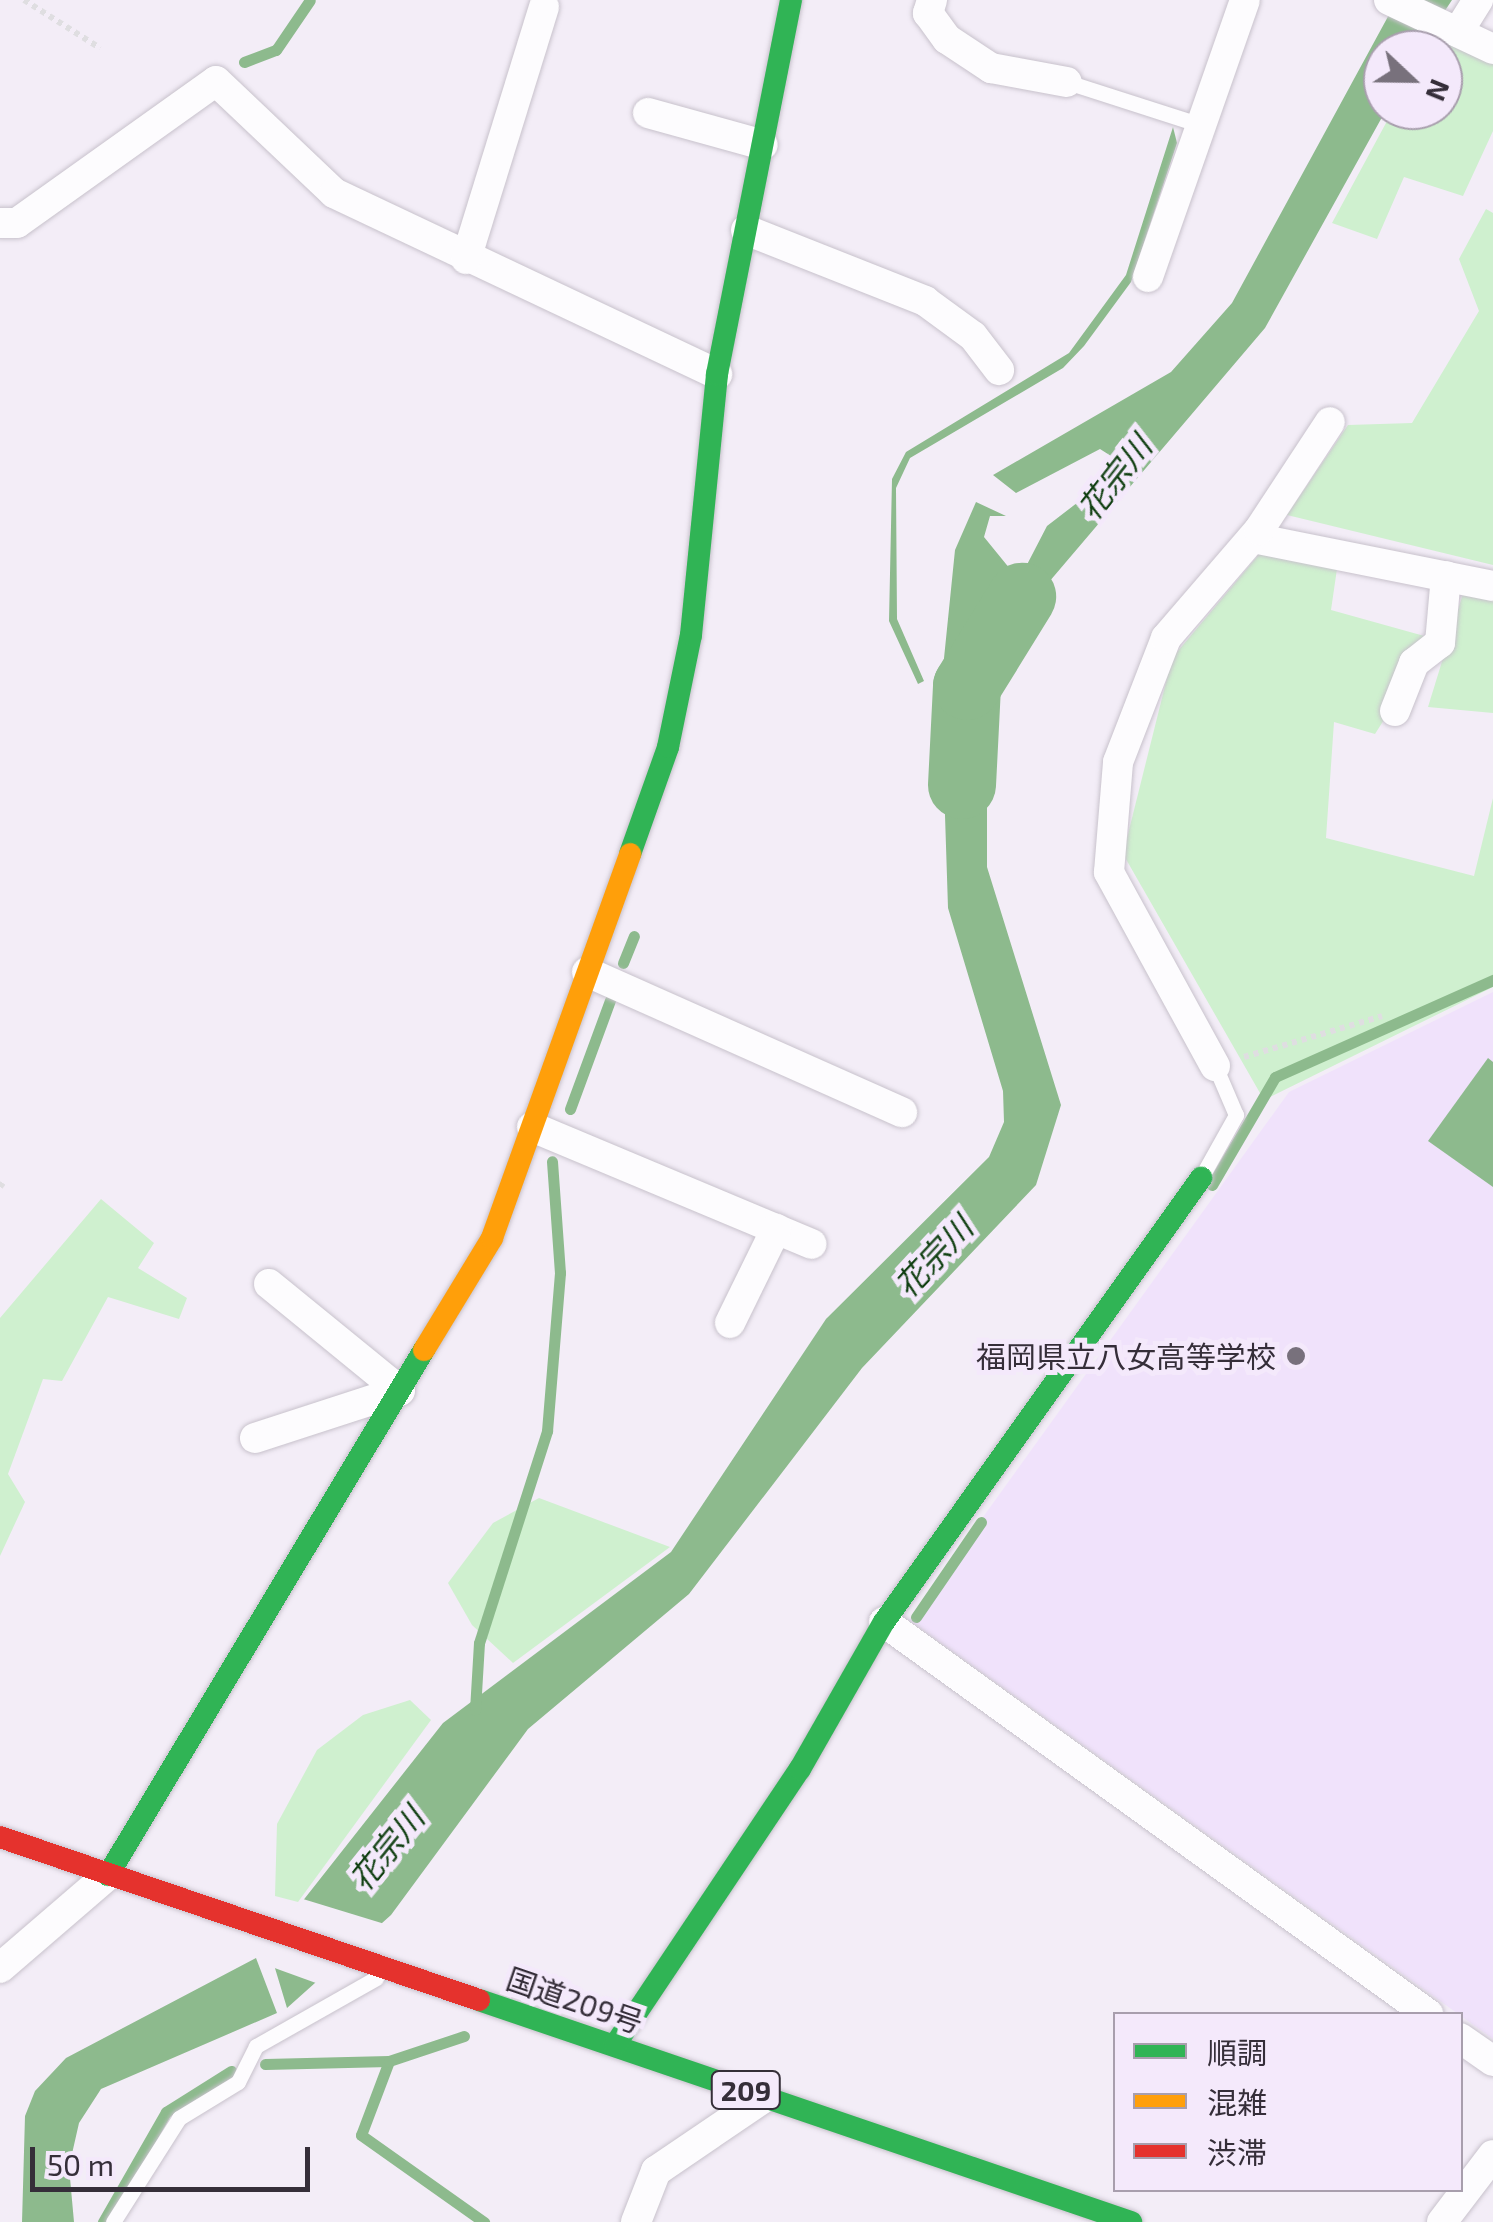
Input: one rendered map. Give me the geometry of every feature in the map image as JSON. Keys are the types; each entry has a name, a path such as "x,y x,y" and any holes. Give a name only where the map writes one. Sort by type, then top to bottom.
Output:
{"main road":[{"path":"108,1875 492,1238 668,747 691,635 717,374 791,0"},
{"path":"616,2046 800,1769 884,1622 1201,1178"},
{"name":"国道209号","path":"0,1838 268,1925 1130,2222"}],"street":[{"path":"932,0 928,13 947,39 991,68 1068,82"},
{"path":"1148,277 1195,123 1245,0"},
{"path":"1389,0 1454,30 1478,0"},
{"path":"466,259 544,7"},
{"path":"1463,34 1493,49"},
{"path":"0,223 17,223 216,81 334,192 466,259 717,374"},
{"path":"648,113 763,145"},
{"path":"746,230 925,301 964,327 999,370"},
{"path":"1215,1066 1106,855 1126,735 1166,638 1253,538 1330,422"},
{"path":"1253,538 1493,586"},
{"path":"1395,711 1414,663 1440,643 1446,576"},
{"path":"587,972 902,1112"},
{"path":"532,1126 812,1244"},
{"path":"730,1323 776,1230"},
{"path":"269,1284 400,1391"},
{"path":"255,1438 400,1391"},
{"path":"884,1622 1425,2012"},
{"path":"0,1968 108,1875"},
{"path":"1463,2040 1493,2061"},
{"path":"636,2222 656,2171 765,2097"},
{"path":"1442,2222 1493,2155"}],"lane":[{"path":"1068,82 1195,123"},
{"path":"1201,1178 1236,1115 1215,1066"},
{"path":"113,2222 178,2118 238,2082 256,2046 392,1969"}],"path":[{"path":"24,0 100,48"},
{"path":"1215,1066 1382,1016"}],"shaded area":[{"path":"1463,49 1493,64 1493,131 1463,196 1404,177 1377,239 1332,223 1382,130 1463,130"},
{"path":"1486,209 1493,213 1493,565 1287,515 1348,425 1412,423 1479,311 1459,259"},
{"path":"1261,552 1338,562 1331,610 1435,639 1375,734 1334,722 1326,838 1474,876 1493,798 1493,987 1264,1100 1123,854 1172,658"},
{"path":"1465,587 1493,593 1493,713 1428,707"},
{"name":"福岡県立八女高等学校","path":"1493,992 1493,2039 1463,2017 1463,2012 1455,2012 909,1620 1289,1092"},
{"path":"101,1199 154,1243 138,1268 187,1298 179,1319 108,1297 62,1381 43,1379 8,1474 25,1502 0,1556 0,1318"},
{"path":"539,1498 670,1547 513,1663 472,1625 448,1583 493,1523"},
{"path":"410,1700 431,1720 298,1902 275,1896 277,1824 317,1750 363,1715"}],"water":[{"path":"1397,0 1452,0 1432,30 1381,30"},
{"path":"1363,62 1363,130 1375,130 1265,328 1049,582 992,676 943,668 955,550 976,502 1006,516 990,516 984,537 1019,580 1047,526 1086,496 1111,456 1100,449 1016,493 993,475 1171,372 1232,303"},
{"path":"1173,127 1177,143 1131,282 1084,346 1063,368 910,458 896,488 897,619 924,681 918,684 889,621 892,479 906,452 1069,353 1126,275"},
{"path":"941,692 987,696 987,867 1061,1105 1036,1185 862,1368 689,1594 528,1729 391,1915 287,2008 268,1945 443,1723 671,1552 826,1319 989,1157 1004,1122 1003,1091 948,908"},
{"path":"1488,1058 1493,1062 1493,1187 1428,1141"},
{"path":"256,1958 277,2013 101,2089 79,2123 69,2167 74,2222 22,2222 25,2116 35,2091 66,2058"}],"pier":[{"path":"303,1899 388,1925 327,1987 269,1966 263,1946"}],"waterway":[{"path":"244,62 276,50 310,0"},
{"name":"花宗川","path":"962,785 967,686 1022,597"},
{"path":"623,963 634,936"},
{"path":"1212,1185 1275,1077 1493,980"},
{"path":"570,1109 610,1000"},
{"path":"475,1710 479,1643 547,1431 560,1273 552,1161"},
{"path":"916,1617 981,1522"},
{"path":"265,2064 389,2061 464,2036"},
{"path":"389,2061 361,2135 484,2222"},
{"path":"103,2222 166,2112 231,2071"}],"traffic: fast":[{"path":"630,854 668,747 691,635 717,374 791,0"},
{"path":"615,2045 800,1769 884,1622 1201,1178"},
{"path":"108,1875 424,1350"},
{"path":"479,2000 1131,2222"}],"traffic: slow":[{"path":"424,1350 492,1238 630,854"}],"traffic: jam":[{"path":"0,1837 479,2000"}],"place":[{"name":"福岡県立八女高等学校","path":"1296,1356"}]}
